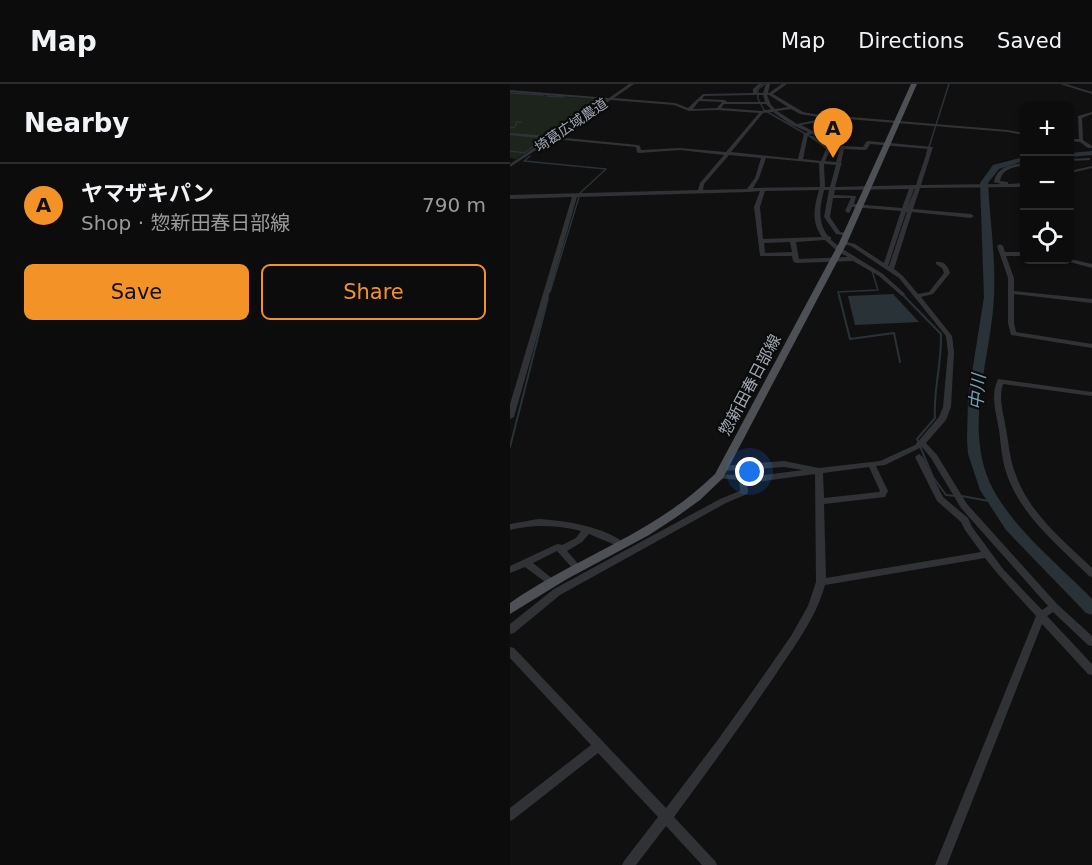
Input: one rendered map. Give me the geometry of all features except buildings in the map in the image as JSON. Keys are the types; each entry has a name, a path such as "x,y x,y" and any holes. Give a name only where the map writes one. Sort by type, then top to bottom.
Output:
{"main road":[{"name":"惣新田春日部線","path":"512,604 678,511 706,490 721,472 861,206 914,84"}],"street":[{"name":"埼葛広域農道","path":"510,166 632,84"},
{"path":"755,94 755,89 761,84"},
{"path":"768,84 768,103 774,111 828,148 865,149 868,142 931,148 915,187 889,267"},
{"path":"768,94 785,84"},
{"path":"1062,84 1092,93"},
{"path":"510,91 675,104 689,110 762,112 793,107"},
{"path":"718,109 730,94"},
{"path":"689,110 703,95 768,94 802,112 820,116 1020,132"},
{"path":"658,103 665,96"},
{"path":"698,100 768,103"},
{"path":"700,191 702,184 762,112"},
{"path":"1080,117 1092,113"},
{"path":"798,126 817,121 820,116"},
{"path":"1080,117 1092,121"},
{"path":"1080,117 1081,138 1090,147"},
{"path":"750,119 757,120"},
{"path":"1074,124 1080,125"},
{"path":"809,133 837,142 842,147"},
{"path":"800,160 809,133"},
{"path":"510,134 638,146 639,152 680,149 840,164"},
{"path":"1074,139 1092,140"},
{"path":"761,241 840,237 827,217 827,205 834,188 842,147"},
{"path":"828,148 822,163 824,188 818,198 816,221 839,250 873,270 902,294"},
{"path":"749,190 758,178 764,158"},
{"path":"1074,160 1091,160"},
{"path":"1007,186 1006,183 997,182 1000,171 1020,165"},
{"path":"1074,171 1092,168"},
{"path":"510,197 763,189 1020,185"},
{"path":"763,189 757,207 762,255 793,254"},
{"path":"510,417 575,195"},
{"path":"831,196 854,197 849,208 861,206 971,216"},
{"path":"838,233 847,234"},
{"path":"721,472 743,480 872,466 903,455 922,443 944,418 951,352 949,336 919,296 889,267 853,245 796,261 793,254 793,240"},
{"path":"1000,246 1011,278 1013,334 1092,346"},
{"path":"839,250 855,259"},
{"path":"1006,254 1020,254"},
{"path":"1074,262 1092,266"},
{"path":"919,296 931,293 947,273 945,267 938,263"},
{"path":"1010,292 1092,301"},
{"path":"1092,394 1001,381 998,385 999,408 1009,463 1018,493 1092,574"},
{"path":"922,443 931,451 952,490 964,506 1054,608 1092,642"},
{"path":"919,458 940,499 965,520 968,528 1000,571 1092,671"},
{"path":"721,472 784,464 819,471"},
{"path":"820,501 882,495 884,491 882,484 872,466"},
{"path":"628,865 736,727 807,620 818,596 821,582 819,471"},
{"path":"510,630 556,592 723,501 744,492 743,480"},
{"path":"510,527 540,521 605,535 621,544"},
{"path":"561,550 579,540 586,531"},
{"path":"510,570 558,547 577,568"},
{"path":"821,582 988,554"},
{"path":"525,562 551,582"},
{"path":"941,865 1041,615 1054,608"},
{"path":"510,651 711,865"},
{"path":"510,815 599,746"}],"shaded area":[{"path":"510,92 600,100 601,102 568,121 551,136 516,159 510,158"},
{"path":"893,294 919,322 855,325 848,296"}],"waterway":[{"path":"765,84 758,89 758,99 764,110 830,148"},
{"path":"927,153 949,84"},
{"path":"510,93 543,95"},
{"path":"547,96 564,97"},
{"path":"579,116 599,102 596,100"},
{"path":"516,126 516,122 521,122"},
{"path":"510,128 515,127"},
{"path":"524,153 543,140"},
{"path":"510,151 524,153"},
{"name":"中川","path":"1074,155 1092,153"},
{"path":"530,156 524,161 606,169 580,193"},
{"name":"中川","path":"1020,160 996,167 984,183 989,297 974,398 975,454 987,490 1011,526 1092,609"},
{"path":"550,292 579,197"},
{"path":"839,296 838,292 878,290 872,271"},
{"path":"902,293 905,296"},
{"path":"839,295 850,339 894,333 900,362"},
{"path":"903,295 941,334 935,418 917,439 933,477 946,495 956,496"},
{"path":"510,447 548,298"},
{"path":"962,496 994,502"}],"place":[{"name":"ヤマザキパン","path":"833,158"}]}
